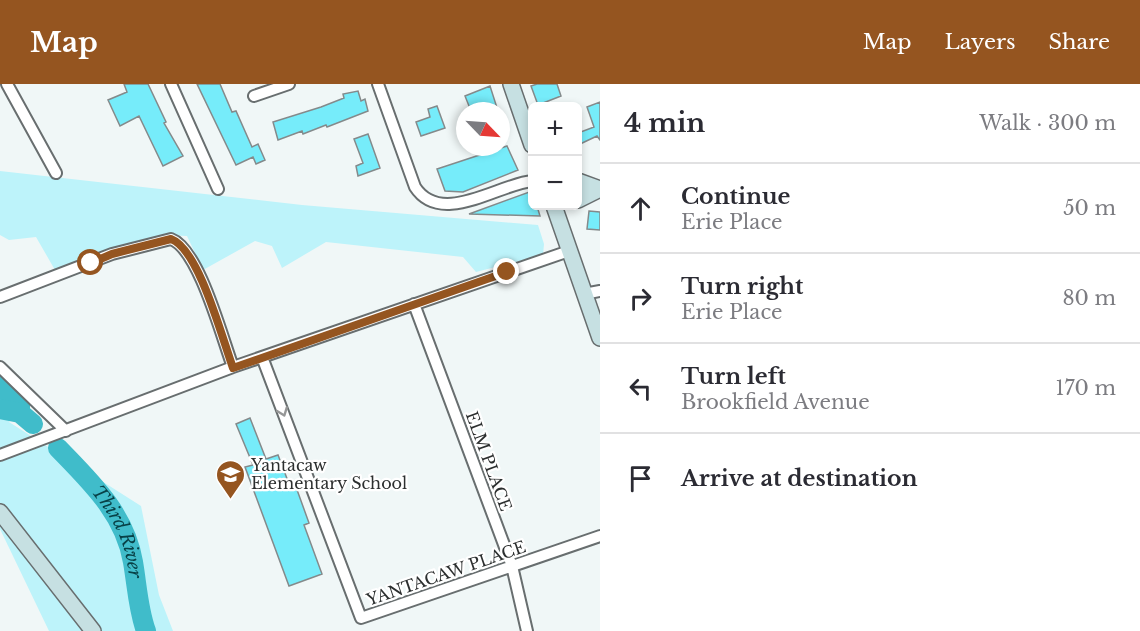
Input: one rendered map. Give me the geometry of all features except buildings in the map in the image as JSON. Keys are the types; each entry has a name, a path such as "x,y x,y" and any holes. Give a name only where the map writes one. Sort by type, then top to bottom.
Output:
{"main road":[{"path":"511,84 528,133"},
{"path":"582,182 600,189"},
{"path":"582,198 600,189"},
{"path":"555,210 600,338"},
{"path":"0,512 93,631"}],"street":[{"path":"7,84 56,173"},
{"path":"171,84 218,189"},
{"path":"255,96 289,84"},
{"path":"378,84 415,187 420,195 431,200 461,203 528,182"},
{"path":"0,297 112,254 171,239 184,247 200,277 233,368"},
{"path":"0,455 262,357 569,251"},
{"path":"584,294 600,291"},
{"name":"ELM PLACE","path":"414,304 512,566 527,631"},
{"name":"YANTACAW PLACE","path":"262,357 361,618 600,536"},
{"path":"0,367 66,431"}],"shaded area":[{"path":"0,171 302,205 538,225 544,244 543,255 476,272 463,257 326,242 282,268 272,246 255,241 203,270 187,236 166,235 55,270 36,237 9,240 0,235"},
{"path":"0,386 19,407 9,422 141,506 159,595 173,631 49,631 0,529"}],"waterway":[{"name":"Third River","path":"0,385 20,405 20,413"},
{"name":"Third River","path":"0,409 20,413 33,424"},
{"name":"Third River","path":"58,448 94,486 123,529 133,562 139,606 146,631"}],"place":[{"name":"Yantacaw Elementary School","path":"230,500"}],"route":[{"path":"91,263 112,254 171,239 178,242 184,247 200,277 233,368 507,272"}]}
